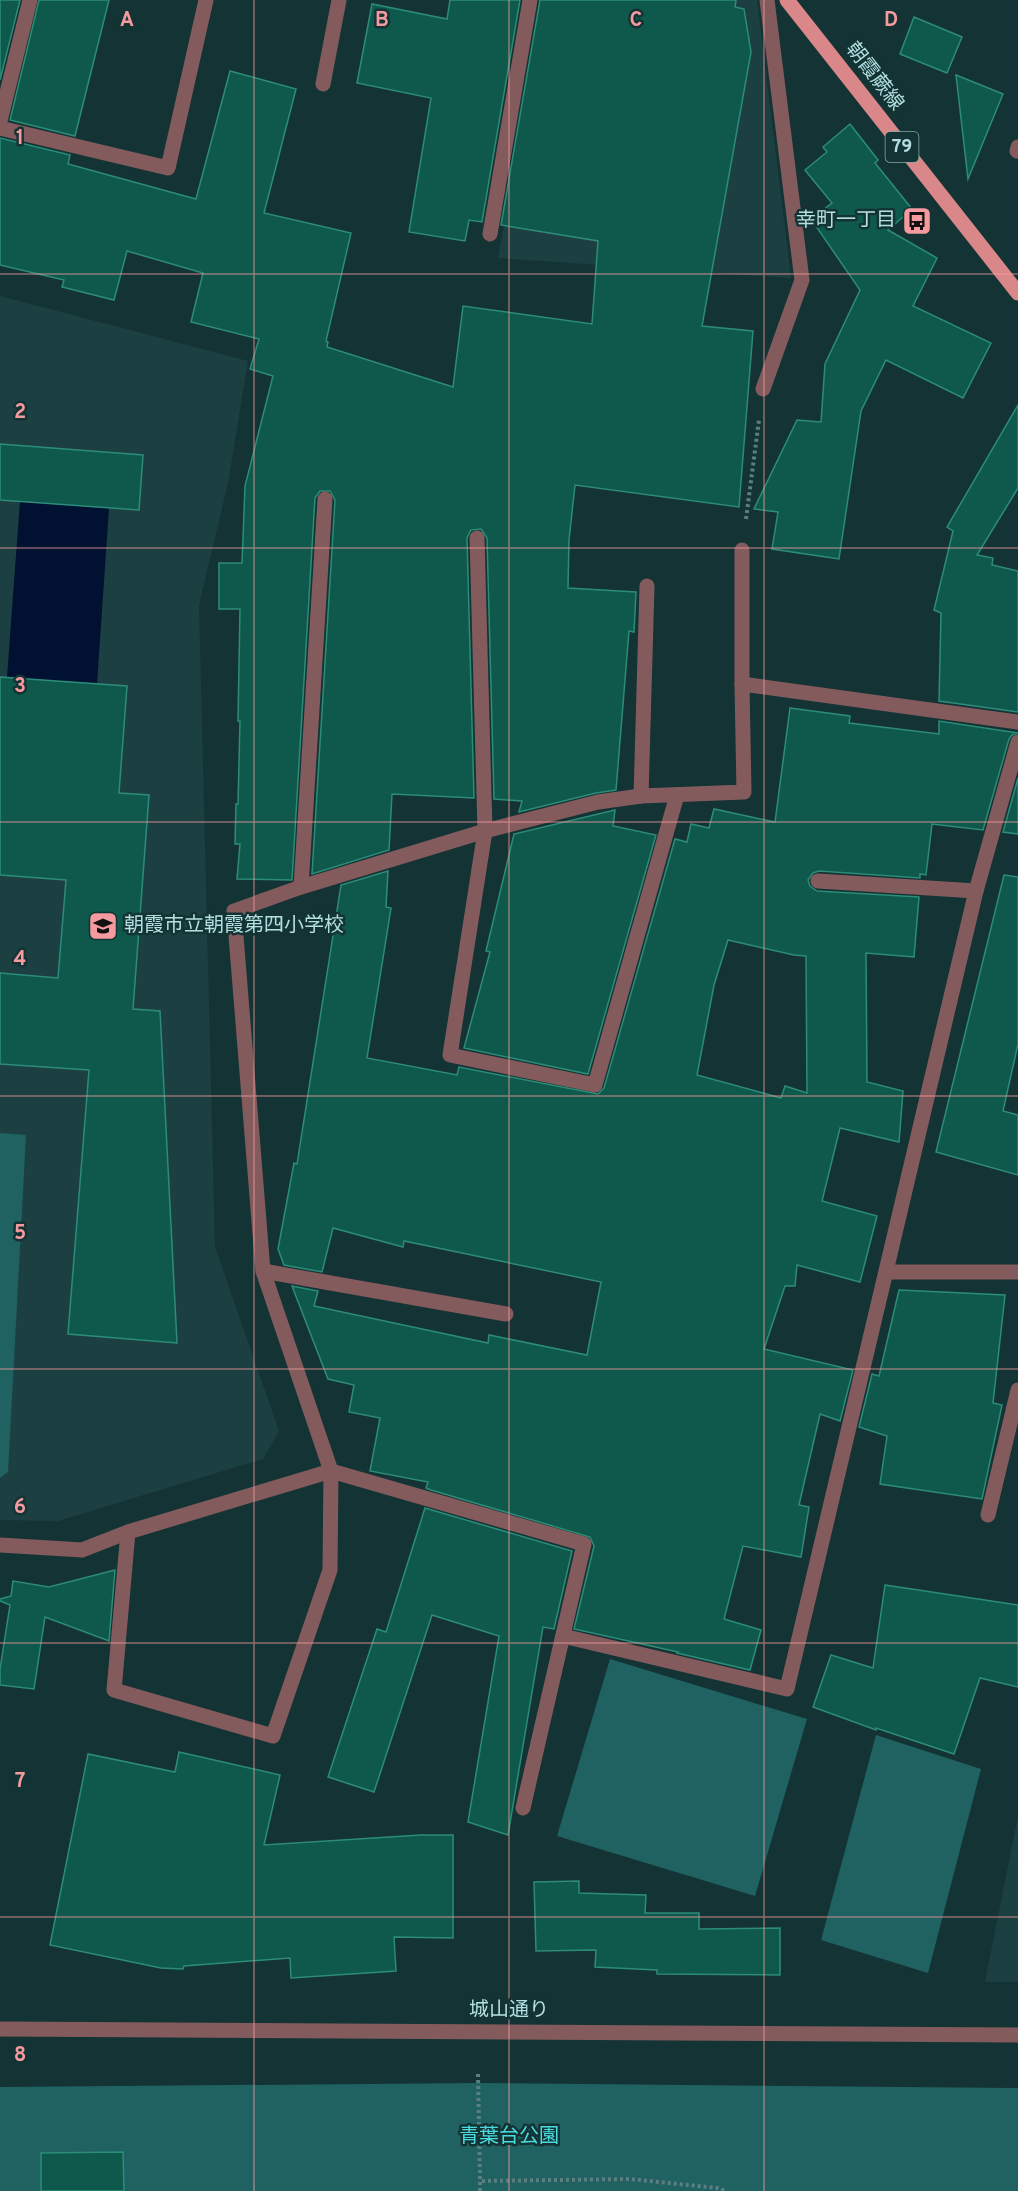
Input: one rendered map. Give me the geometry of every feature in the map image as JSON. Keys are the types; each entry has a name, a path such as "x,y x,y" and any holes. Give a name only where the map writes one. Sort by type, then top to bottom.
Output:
{"main road":[{"name":"朝霞蕨線","path":"787,0 1018,293"}],"street":[{"path":"0,121 30,0"},
{"path":"0,128 168,168 206,0"},
{"path":"322,84 339,0"},
{"path":"490,234 530,0"},
{"path":"763,389 802,280 767,0"},
{"path":"301,887 325,499"},
{"path":"477,538 485,831 450,1055 595,1085 677,795"},
{"path":"128,1532 114,1690 273,1736 330,1570 331,1471 263,1271 234,911 301,887 485,831 598,801 640,796 744,792 742,550"},
{"path":"640,796 647,586"},
{"path":"742,684 1018,722"},
{"path":"563,1636 787,1689 976,891 1018,742"},
{"path":"818,881 976,891"},
{"path":"263,1271 506,1314"},
{"path":"887,1272 1018,1272"},
{"path":"988,1515 1018,1390"},
{"path":"0,1545 82,1550 128,1532 331,1471 584,1544 523,1809"},
{"name":"城山通り","path":"0,2029 1018,2035"}],"path":[{"path":"742,550 763,389"},
{"path":"478,2074 480,2191"},
{"path":"480,2181 630,2179 717,2188 726,2191"}],"shaded area":[{"path":"546,0 757,0 791,278 498,258"},
{"name":"朝霞市立朝霞第四小学校","path":"0,296 248,361 228,483 199,605 215,1247 279,1431 263,1459 58,1521 0,1520"},
{"path":"20,501 109,508 97,684 7,677"},
{"path":"1018,1816 1018,1982 985,1982"}],"green space":[{"path":"0,1133 26,1135 8,1472 0,1478"},
{"path":"610,1659 807,1719 755,1896 557,1836"},
{"path":"876,1735 981,1769 928,1973 821,1940"},
{"name":"青葉台公園","path":"479,2083 1018,2088 1018,2191 0,2191 0,2087"}],"building":[{"path":"0,0 20,0 0,80"},
{"path":"39,0 109,0 75,136 10,120"},
{"path":"450,0 520,0 482,222 469,220 465,241 409,232 431,98 357,83 372,4 447,19"},
{"path":"540,0 736,0 735,7 744,9 751,52 702,326 753,331 739,507 575,485 569,540 568,588 636,592 634,632 629,631 616,790 519,812 522,801 494,799 487,538 481,529 471,530 467,538 474,798 392,794 389,850 312,874 335,500 330,491 320,491 315,498 292,880 237,879 240,844 235,844 240,721 238,721 240,609 219,609 219,563 242,563 245,486 273,376 250,369 259,339 191,322 203,273 127,251 114,300 62,287 64,280 0,265 0,138 70,155 68,164 196,199 230,71 296,89 264,213 351,233 326,341 328,342 327,347 453,387 463,306 592,324 598,241 501,225"},
{"path":"914,17 962,37 947,73 900,54"},
{"path":"956,75 1003,94 968,179"},
{"path":"850,124 878,160 875,163 912,209 888,230 937,258 913,306 991,343 963,398 886,360 861,411 839,559 772,549 778,512 754,509 797,420 821,422 825,364 860,290 811,219 832,203 805,170 827,152 823,147"},
{"path":"1018,405 1018,488 977,555 993,558 992,565 1018,571 1018,712 939,701 941,613 934,610 953,531 947,527"},
{"path":"0,444 143,455 139,510 0,500"},
{"path":"0,677 127,686 119,793 149,795 133,1009 160,1011 177,1343 68,1334 89,1070 0,1064 0,973 58,978 66,880 0,875"},
{"path":"790,708 850,716 849,723 939,734 939,721 1018,733 1009,739 983,830 932,824 926,875 920,874 920,878 819,871 813,873 808,880 810,886 817,891 919,897 914,957 866,953 867,1082 903,1091 899,1142 840,1128 822,1201 877,1216 860,1282 797,1265 795,1286 785,1286 764,1349 853,1370 840,1421 820,1414 799,1505 809,1507 801,1557 743,1546 724,1619 761,1630 750,1670 574,1629 594,1546 590,1537 431,1490 426,1488 428,1482 370,1471 380,1418 349,1412 354,1385 328,1379 292,1286 318,1291 314,1306 488,1343 489,1335 587,1355 601,1282 404,1241 403,1247 333,1228 322,1272 284,1265 278,1249 294,1163 297,1164 341,885 388,871 386,907 391,908 367,1058 457,1075 459,1067 598,1094 604,1088 675,839 687,842 691,824 709,828 714,809 775,822","holes":["728,940 806,956 807,1093 785,1086 781,1098 697,1075 714,985"]},
{"path":"1018,778 1018,834 1003,832"},
{"path":"615,810 613,826 656,835 588,1074 464,1048 490,952 486,951 514,834"},
{"path":"1004,875 1018,877 1018,1044 1003,1111 1018,1115 1018,1175 936,1152"},
{"path":"899,1290 1005,1295 993,1403 1002,1405 982,1499 880,1484 887,1436 859,1427 872,1374 879,1376"},
{"path":"425,1508 572,1551 554,1629 543,1627 508,1835 468,1822 499,1636 432,1615 374,1792 328,1777 377,1629 386,1632"},
{"path":"115,1570 109,1641 45,1617 34,1689 0,1685 0,1669 10,1605 0,1599 11,1596 13,1581 49,1587"},
{"path":"885,1585 1018,1605 1018,1687 980,1678 954,1754 876,1728 876,1730 813,1707 831,1655 873,1668"},
{"path":"179,1752 280,1775 264,1845 453,1835 453,1938 394,1937 396,1971 291,1978 290,1958 184,1966 183,1969 161,1968 50,1945 88,1754 175,1772"},
{"path":"579,1881 579,1893 646,1895 645,1913 699,1913 699,1929 780,1928 780,1975 657,1974 657,1970 595,1967 596,1950 536,1951 534,1882"},
{"path":"123,2152 124,2191 41,2191 41,2153"}],"place":[{"name":"幸町一丁目","path":"917,221"},
{"name":"朝霞市立朝霞第四小学校","path":"103,926"}]}
